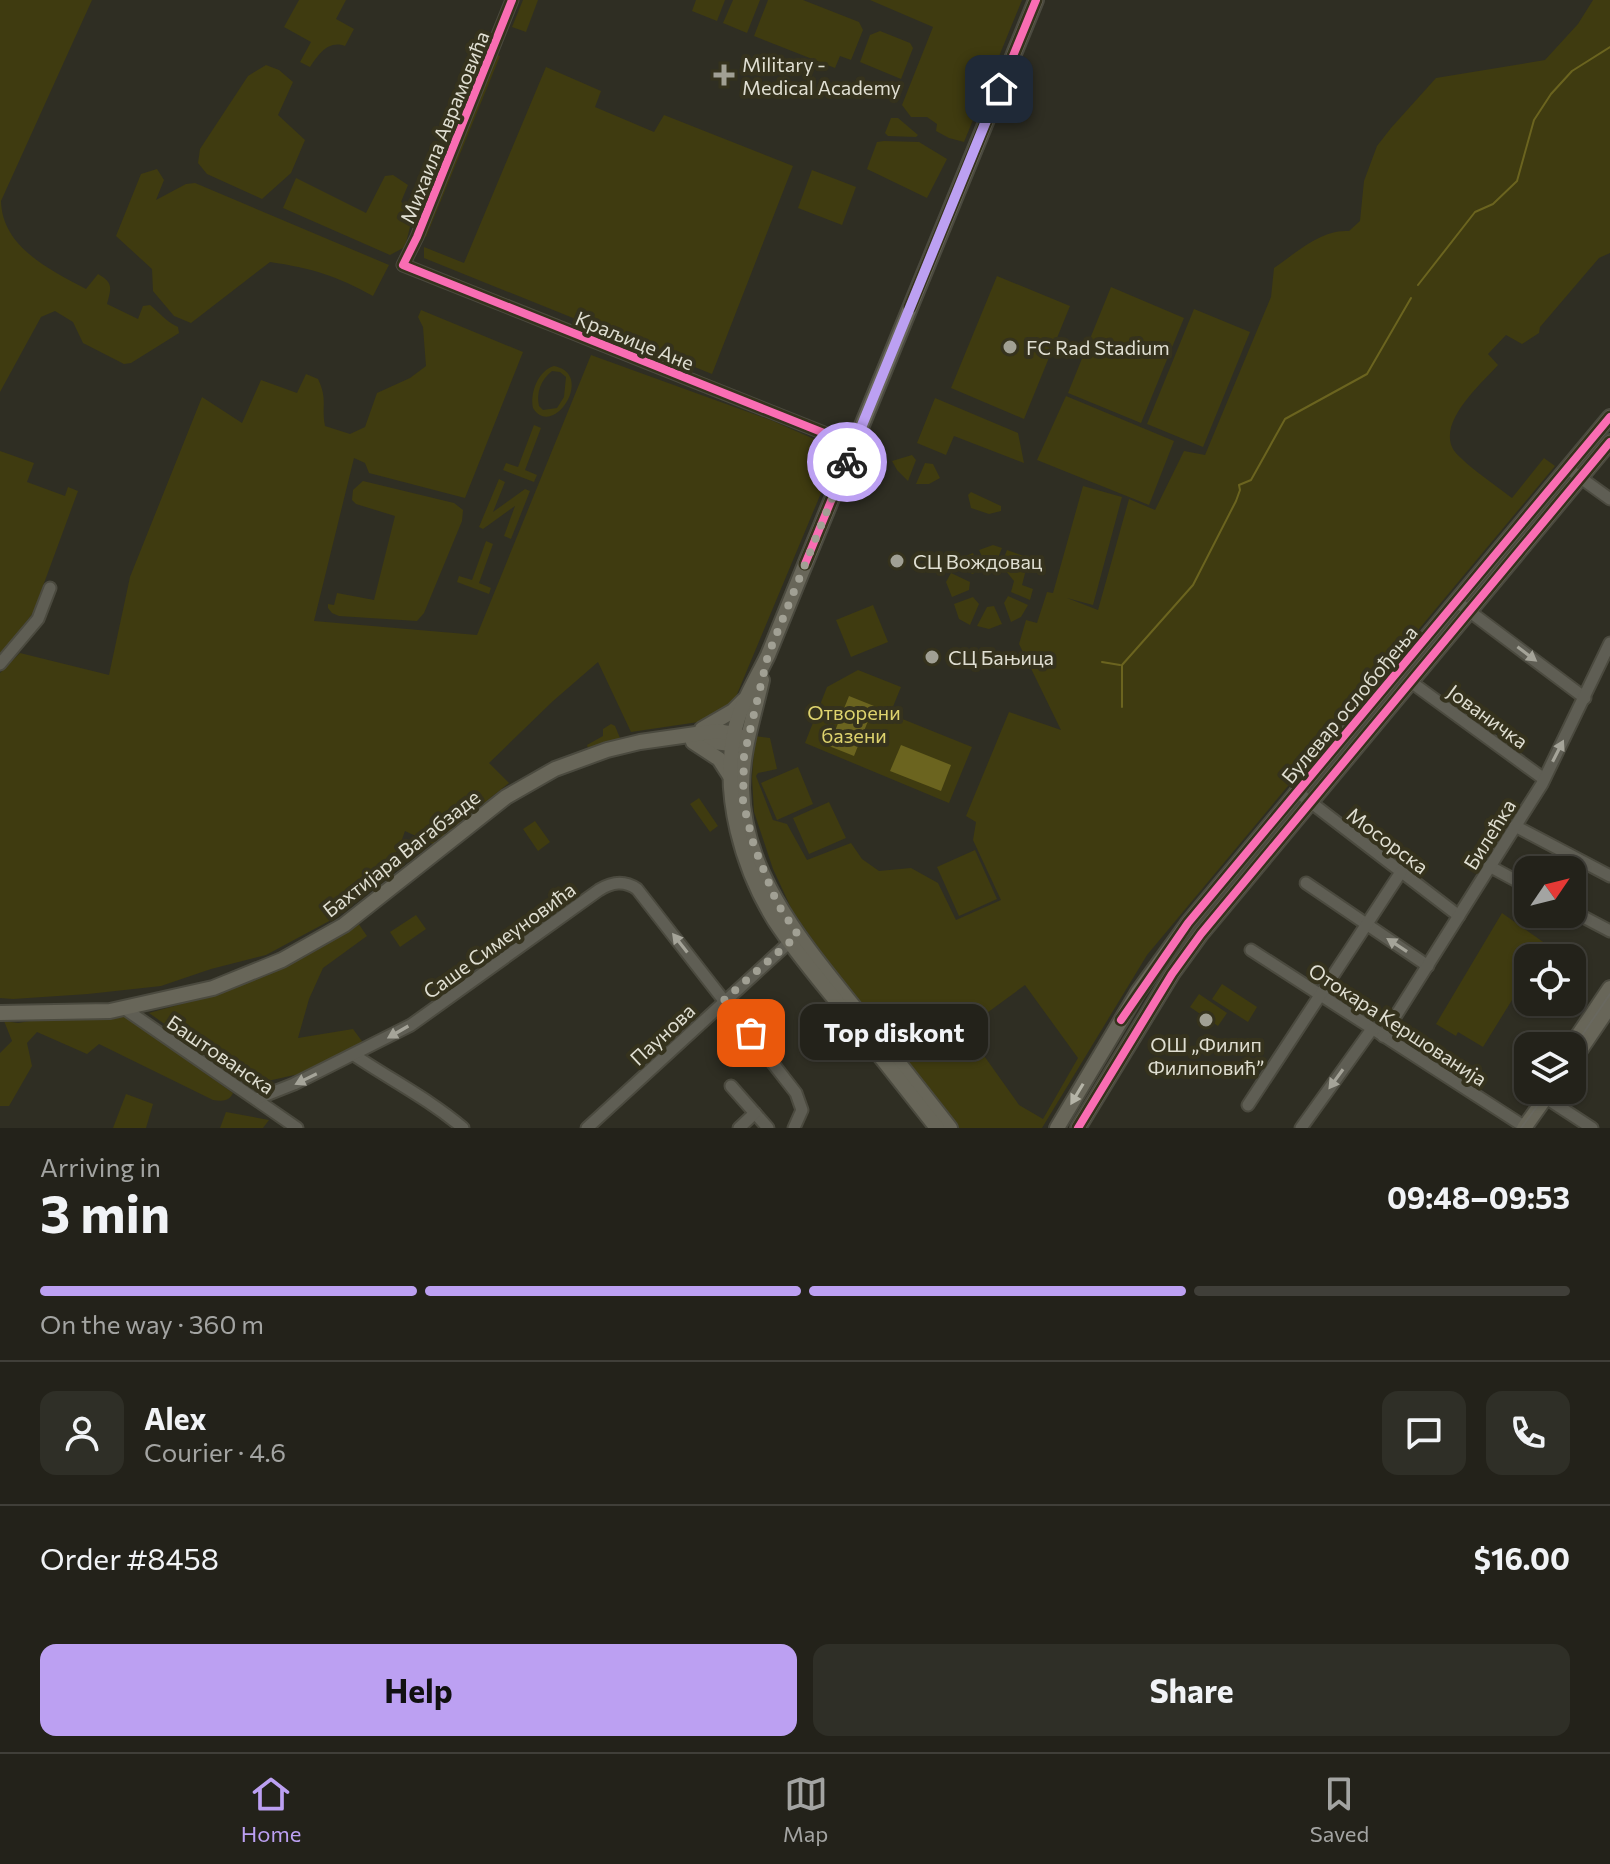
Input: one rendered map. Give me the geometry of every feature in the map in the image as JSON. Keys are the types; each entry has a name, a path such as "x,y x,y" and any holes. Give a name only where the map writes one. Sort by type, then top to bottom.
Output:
{"main road":[{"path":"950,1128 767,907 749,865 734,812 731,777 749,694 768,655 1036,0"},
{"name":"Булевар ослобођења","path":"1078,1128 1154,1002 1201,934 1411,682 1462,607 1567,468 1610,417"},
{"name":"Булевар ослобођења","path":"1057,1128 1138,992 1188,923 1296,791 1610,442"},
{"path":"768,655 740,740 742,787 750,834 770,889 794,938 937,1128"},
{"path":"684,738 725,716 749,694"},
{"name":"Бахтијара Вагабзаде","path":"0,1013 125,1009 213,988 282,960 327,935 357,915 506,797 545,774 618,747 654,740 717,731 740,740"},
{"path":"684,738 719,759 731,777"},
{"path":"1580,1032 1610,988"},
{"path":"1138,992 1154,1002"},
{"path":"1586,1041 1610,1006"},
{"path":"1097,1061 1112,1070"},
{"path":"1520,1126 1537,1104"}],"street":[{"name":"Михаила Аврамовића","path":"403,265 512,0"},
{"name":"Краљице Ане","path":"403,265 854,445"},
{"path":"1567,468 1610,499"},
{"path":"0,664 38,619 50,588"},
{"path":"1462,607 1585,698"},
{"name":"Билећка","path":"1301,1128 1428,966 1544,779 1610,643"},
{"name":"Јованичка","path":"1411,682 1544,779"},
{"name":"Мосорска","path":"1296,791 1459,916"},
{"path":"1515,826 1610,876"},
{"path":"1489,866 1514,879"},
{"path":"1248,1105 1401,872"},
{"name":"Саше Симеуновића","path":"256,1099 354,1055 432,1011 599,890 617,883 637,889 799,1097 802,1110 794,1128"},
{"path":"1306,883 1428,966"},
{"path":"1586,918 1610,931"},
{"name":"Паунова","path":"587,1128 794,938"},
{"name":"Отокара Кершованија","path":"1251,950 1520,1126"},
{"name":"Баштованска","path":"125,1009 297,1128"},
{"path":"354,1055 409,1091 419,1094 463,1128"},
{"path":"731,1086 768,1128"},
{"path":"1560,1104 1592,1128"},
{"path":"739,1128 755,1113"}],"green space":[{"path":"0,0 92,0 1,201 3,217 10,231 30,255 86,289 98,274 107,280 110,294 107,304 138,319 143,306 150,305 178,327 179,333 131,363 124,364 83,343 73,322 55,311 41,317 0,392"},
{"path":"299,0 346,0 336,19 354,29 345,46 329,47 310,67 300,62 311,42 284,27"},
{"path":"523,0 538,0 526,32 512,27"},
{"path":"696,0 725,0 717,21 692,11"},
{"path":"733,0 760,0 747,33 723,23"},
{"path":"768,0 803,0 859,22 863,30 851,60 840,56 835,68 754,36"},
{"path":"870,0 1022,0 964,142 936,131 937,124 927,117 911,117 902,105 933,27"},
{"path":"1593,0 1610,0 1610,253 1599,258 1540,327 1539,333 1522,344 1506,335 1488,354 1498,365 1456,415 1450,438 1453,449 1463,460 1512,498 1544,458 1555,466 1147,955 1042,1128 957,1128 835,972 792,910 773,869 754,812 752,778 755,736 770,738 777,769 756,776 773,820 787,824 807,860 851,843 862,859 879,871 911,868 938,883 956,920 1001,900 973,840 976,822 966,816 1009,712 1061,730 1019,644 1026,620 1037,623 1047,592 1053,593 1083,486 1122,497 1093,605 1067,598 1098,610 1129,499 1155,510 1184,451 1205,455 1271,297 1274,268 1319,238 1349,231 1360,221 1364,181 1377,146 1436,78 1545,60 1578,24","holes":["1025,985 1078,1058 1043,1119 1019,1105 965,1029"]},
{"path":"880,31 910,43 913,48 901,79 860,62 870,35"},
{"path":"495,54 500,56 426,237 422,236"},
{"path":"266,65 279,70 293,82 278,115 305,140 291,173 262,199 207,174 198,163 200,149 248,76"},
{"path":"546,67 601,91 595,107 654,132 664,115 793,166 712,374 424,258 424,247 464,263"},
{"path":"891,118 898,118 918,135 888,136 885,133"},
{"path":"877,142 919,142 947,159 927,198 867,169"},
{"path":"157,169 164,180 156,200 186,184 195,183 389,265 373,296 323,274 270,262 191,323 174,316 153,291 152,269 116,236 141,174"},
{"path":"812,170 856,187 842,225 798,208"},
{"path":"393,175 408,185 401,202 414,211 405,247 390,255 283,208 296,178 366,213 385,176"},
{"name":"FC Rad Stadium","path":"997,276 1070,306 1024,419 951,388"},
{"path":"447,277 721,384 715,385"},
{"path":"1111,287 1184,318 1141,423 1068,393"},
{"path":"1194,309 1250,332 1203,447 1147,424"},
{"path":"421,310 523,352 465,498 369,473 365,463 354,458 314,621 477,635 591,355 773,421 839,450 735,699 712,720 631,732 598,662 489,763 509,783 433,844 405,831 398,851 385,861 384,868 391,875 333,919 266,955 161,986 88,994 0,998 0,673 20,653 109,675 130,577 202,397 242,423 261,380 297,393 306,374 318,379 321,386 325,426 350,434 365,427 377,393 410,378 426,366 423,327 418,317"},
{"path":"554,366 566,371 571,380 571,391 560,411 551,416 541,416 533,408 533,395 536,383","holes":["552,371 566,377 564,397 557,408 543,410 538,401 540,387"]},
{"path":"1066,396 1174,441 1149,505 1037,460"},
{"path":"935,398 1018,433 1024,463 954,436 946,455 917,443"},
{"path":"534,425 541,428 525,470 537,475 534,482 503,470 506,463 518,467"},
{"path":"0,451 34,463 27,482 65,496 68,487 78,491 33,613 0,655"},
{"path":"912,455 916,460 908,481 892,461"},
{"path":"925,463 933,464 940,478 929,484 916,484"},
{"path":"499,479 505,482 493,512 525,489 530,491 511,539 504,536 515,506 483,529 479,527"},
{"path":"363,481 454,503 463,510 462,521 424,613 417,621 339,616 328,608 328,604 334,605 337,593 374,600 395,516 352,500 353,490"},
{"path":"971,492 1001,506 1001,511 989,514 971,508 968,495"},
{"path":"486,541 493,544 479,583 491,588 489,594 457,582 459,576 472,580"},
{"path":"993,545 1002,548 995,565 986,565 979,550"},
{"path":"1007,550 1029,558 1022,585 1033,589 1030,600 1011,592 1014,581 1001,565"},
{"path":"973,553 979,568 973,574 954,567 959,559"},
{"path":"951,573 970,582 969,590 952,597 946,582"},
{"path":"1008,596 1028,605 1021,617 1011,622 1004,603"},
{"path":"973,597 979,604 970,625 959,619 954,604"},
{"path":"873,605 888,642 851,657 836,620"},
{"path":"994,606 1002,624 989,629 977,626 987,607"},
{"name":"Отворени базени","path":"858,670 901,687 890,714 972,747 949,803 805,743 827,687"},
{"path":"611,724 620,738 588,748 587,745 603,736 603,729"},
{"path":"798,767 813,804 777,820 761,783"},
{"path":"699,798 718,826 710,832 690,804"},
{"path":"829,802 846,838 809,854 793,818"},
{"path":"535,821 550,842 538,851 523,829"},
{"path":"975,850 997,899 959,916 937,867"},
{"path":"1502,913 1514,921 1514,928 1523,928 1546,944 1514,944 1514,997 1483,1047 1458,1032 1456,1036 1436,1024"},
{"path":"416,915 426,929 400,947 390,932"},
{"path":"358,923 367,936 323,968 309,999 298,1038 353,1029 364,1044 299,1074 250,1085 149,1013 258,978 310,953"},
{"path":"1222,984 1257,1007 1248,1022 1212,999"},
{"path":"1199,994 1227,1013 1218,1026 1190,1007"},
{"path":"126,1017 233,1093 231,1096 225,1100 213,1100 99,1044 87,1054 37,1032 27,1043 32,1066 9,1106 0,1106 0,1053 12,1041 4,1021 18,1023 48,1018"},
{"path":"126,1094 153,1104 146,1128 113,1128"},
{"path":"226,1112 269,1120 263,1128 220,1128"}],"shaded area":[{"path":"849,696 874,706 854,756 829,746"},
{"path":"901,745 951,765 941,791 890,771"}],"waterway":[{"path":"1418,285 1475,212 1493,204 1517,181 1534,120 1551,94 1572,71 1610,47"},
{"path":"1122,707 1122,665 1193,585 1236,501 1239,485 1251,480 1285,419 1367,374 1411,298"},
{"path":"1102,662 1120,665"}],"tram line":[{"path":"1584,1032 1610,994"},
{"path":"1521,1128 1539,1104"}],"cycle path":[{"path":"512,0 403,265 854,445"},
{"path":"910,307 1036,0"},
{"path":"1121,1020 1188,923 1610,417"},
{"path":"805,564 859,433"},
{"path":"1078,1128 1172,974 1201,934 1610,442"}],"way so far":[{"path":"751,1033 724,1000 798,935 770,889 750,834 742,787 746,742 768,655 847,462"}],"place":[{"name":"Military - Medical Academy","path":"724,75"},
{"name":"FC Rad Stadium","path":"1010,347"},
{"name":"СЦ Вождовац","path":"897,561"},
{"name":"СЦ Бањица","path":"932,657"},
{"name":"ОШ „Филип Филиповић”","path":"1206,1020"},
{"name":"Top diskont","path":"751,1033"}],"route":[{"path":"847,462 999,89"}]}
